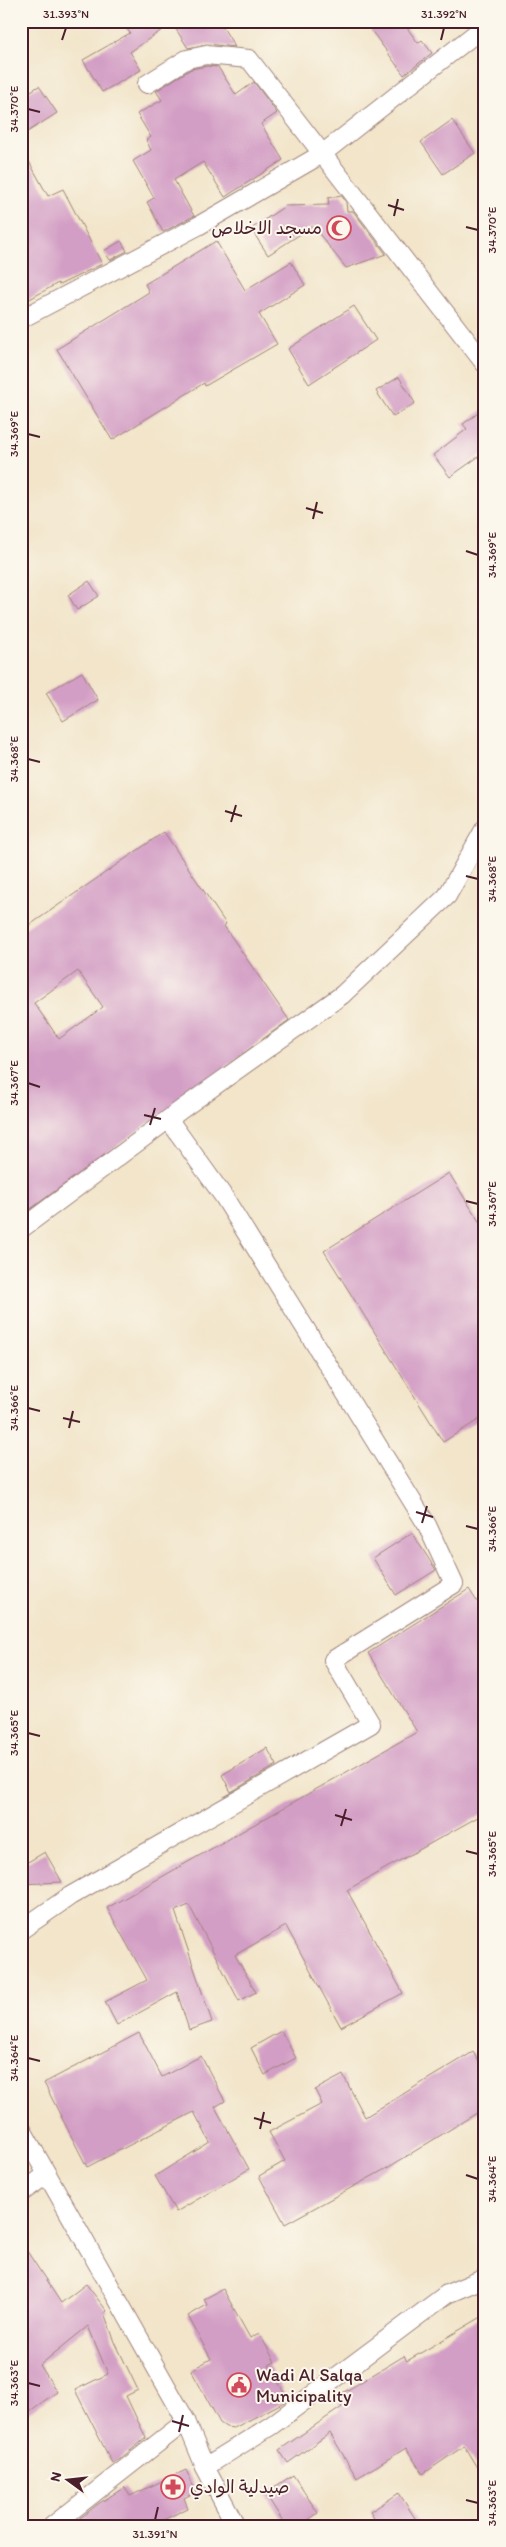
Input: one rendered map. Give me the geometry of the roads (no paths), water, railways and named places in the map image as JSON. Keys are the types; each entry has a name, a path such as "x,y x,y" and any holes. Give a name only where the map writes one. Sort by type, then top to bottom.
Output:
{"street":[{"path":"21,319 198,226 322,154 485,26"},
{"path":"147,84 187,59 206,55 249,59 485,364"},
{"path":"21,1229 342,995 447,896 485,828"},
{"path":"21,1930 70,1896 371,1724 333,1660 454,1584 427,1525 224,1197 169,1120"},
{"path":"21,2128 186,2421 205,2467 236,2526"},
{"path":"21,2194 46,2174"},
{"path":"205,2467 272,2425 447,2294 485,2278"},
{"path":"52,2526 186,2421"}],"place":[{"name":"مسجد الاخلاص","path":"339,228"},
{"name":"Wadi Al Salqa Municipality","path":"239,2385"},
{"name":"صيدلية الوادي","path":"173,2487"}]}
